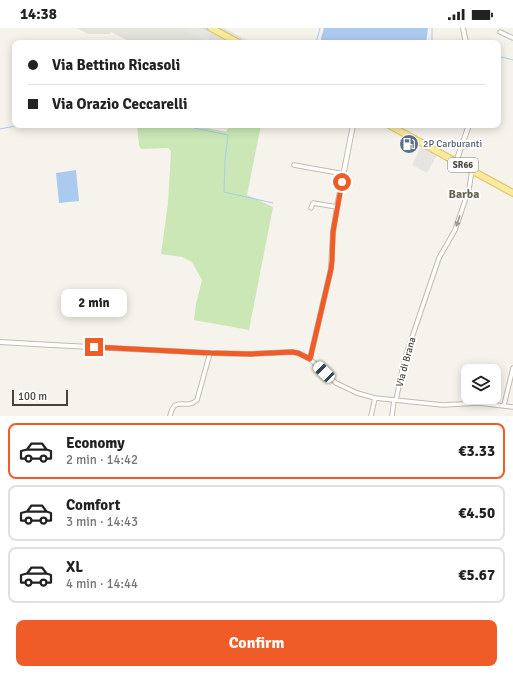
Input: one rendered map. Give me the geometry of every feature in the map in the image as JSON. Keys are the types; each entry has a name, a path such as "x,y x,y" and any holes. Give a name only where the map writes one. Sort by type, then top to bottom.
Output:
{"main road":[{"path":"211,28 233,40"},
{"name":"SR66","path":"394,128 513,192"}],"street":[{"path":"463,28 465,40"},
{"path":"500,32 513,38"},
{"path":"310,359 331,269 333,232 352,128"},
{"path":"456,162 468,128"},
{"path":"294,165 344,174"},
{"name":"Via di Brana","path":"0,342 210,353 251,354 292,352 298,353 310,359 336,383 357,393 375,398 395,400 406,355 439,258 455,230 469,189 472,170"},
{"path":"311,208 313,202 337,207"},
{"path":"170,416 176,405 193,404 197,400 210,353"},
{"path":"504,405 513,368"},
{"path":"371,416 375,398"},
{"path":"392,416 395,400 443,405 478,404 504,405 513,407"}],"shaded area":[{"path":"77,28 224,28 246,40 126,40 111,32 109,34 88,34"},
{"path":"181,28 201,28 211,33 208,40 203,40"},
{"path":"421,147 437,155 427,173 412,165"}],"green space":[{"path":"137,128 207,128 226,132 228,128 260,128 247,195 273,207 249,330 194,320 202,280 192,262 182,257 161,254 168,203 171,151 168,148 141,149 139,145"}],"water":[{"path":"324,28 428,28 426,40 321,40"},
{"path":"76,170 79,201 59,203 56,173"}],"waterway":[{"path":"204,28 212,32"},
{"path":"218,28 232,35"},
{"path":"317,40 320,28"},
{"path":"432,28 432,40"},
{"path":"236,38 240,40"},
{"path":"501,57 513,60"},
{"path":"0,129 12,127"},
{"path":"194,128 228,135 225,160 224,192 273,203"}],"place":[{"name":"2P Carburanti","path":"409,144"}],"district":[{"name":"Barba","path":"464,194"}],"route":[{"path":"94,347 210,353 251,354 292,352 304,355 310,359 331,269 333,232 342,182"}]}
